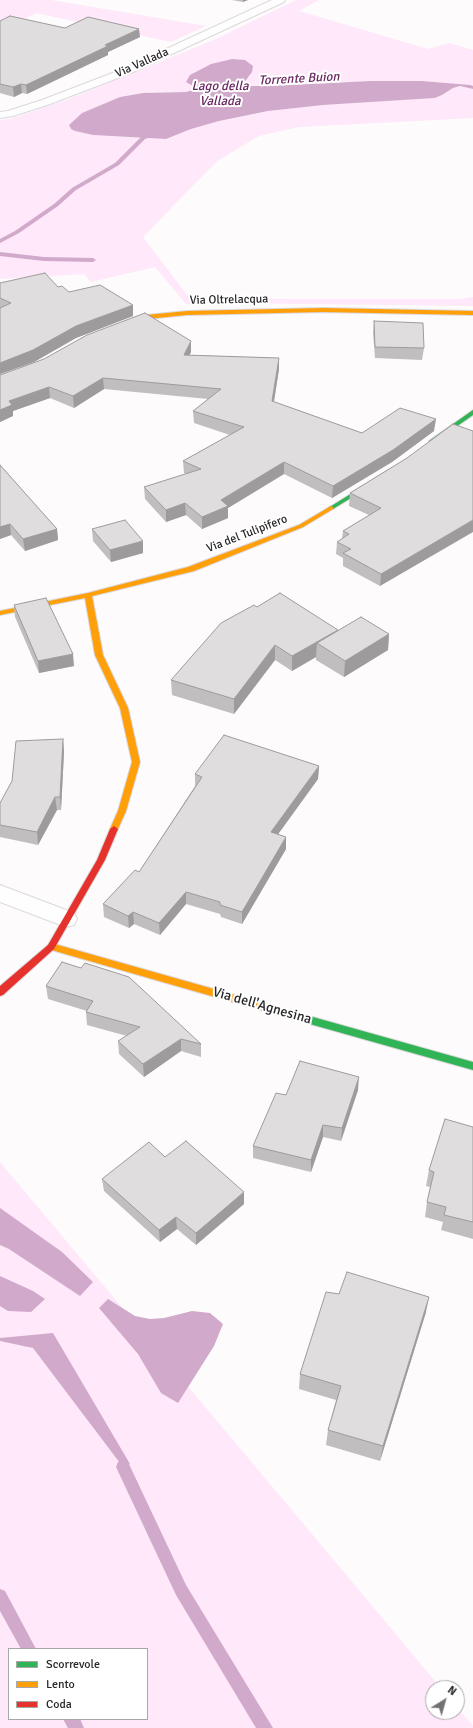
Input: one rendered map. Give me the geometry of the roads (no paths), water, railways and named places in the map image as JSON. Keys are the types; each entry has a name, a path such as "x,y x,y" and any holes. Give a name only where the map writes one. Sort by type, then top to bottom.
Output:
{"street":[{"name":"Via Vallada","path":"0,115 9,114 46,102 127,71 280,0"},
{"name":"Via Oltrelacqua","path":"118,328 146,317 187,313 323,310 473,313"},
{"path":"424,448 473,412"},
{"name":"Via del Tulipifero","path":"0,613 88,595 191,569 301,526 381,477"},
{"path":"0,992 51,947 66,918 101,860 122,811 136,762 124,708 99,655 88,595"},
{"path":"0,893 66,918"},
{"name":"Via dell'Agnesina","path":"51,947 473,1066"}],"water":[{"name":"Lago della Vallada","path":"232,59 245,60 253,66 252,72 244,83 247,86 370,81 422,81 470,85 473,86 473,89 460,86 453,88 435,98 323,105 268,111 219,121 191,129 166,139 93,135 75,131 71,129 69,125 82,113 120,97 143,93 186,92 193,90 193,86 186,82 190,75 211,64"},
{"path":"0,1208 62,1252 93,1282 80,1296 9,1249 0,1245"},
{"path":"0,1276 33,1291 45,1299 31,1312 8,1311 0,1306"},
{"path":"108,1299 135,1316 150,1319 164,1318 192,1311 210,1313 223,1324 214,1346 178,1403 161,1393 138,1354 99,1308"},
{"path":"53,1333 130,1464 123,1467 33,1348 0,1341 0,1338"}],"waterway":[{"name":"Torrente Buion","path":"0,241 17,232 56,205 74,189 117,164 143,138 155,134"},
{"path":"0,254 44,259 93,260"},
{"path":"123,1467 181,1590 265,1728"},
{"path":"0,1596 28,1648"},
{"path":"72,1720 76,1728"}]}
